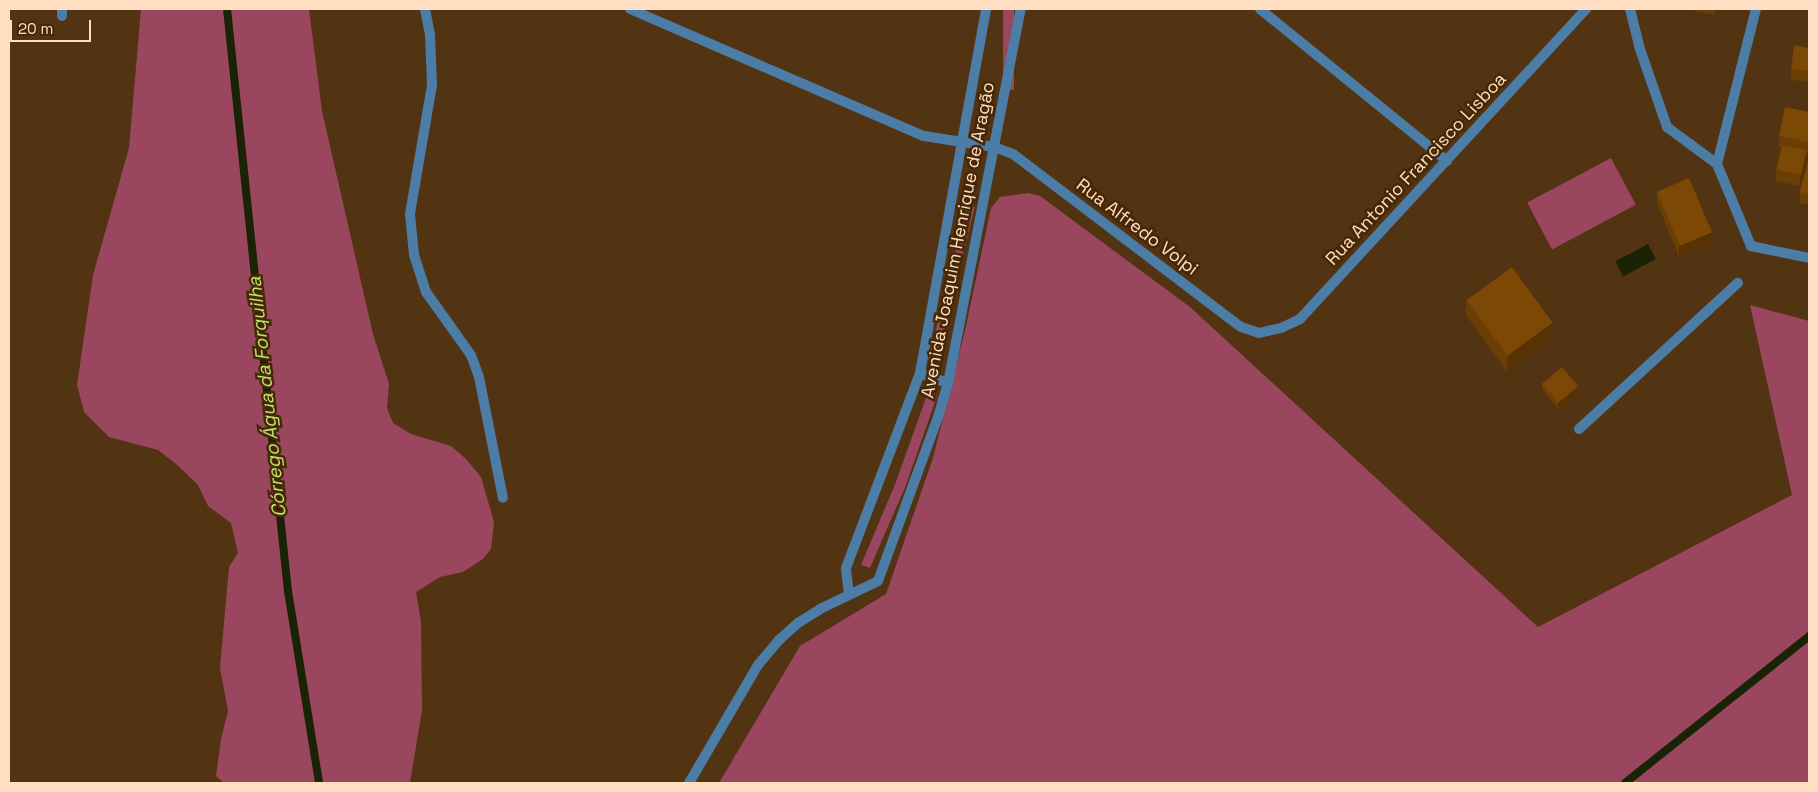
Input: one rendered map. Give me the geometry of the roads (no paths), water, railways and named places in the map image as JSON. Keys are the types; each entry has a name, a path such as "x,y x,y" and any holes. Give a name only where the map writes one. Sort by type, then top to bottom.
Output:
{"street":[{"path":"426,9 430,35 432,85 410,214 414,255 426,292 471,355 479,377 503,498"},
{"name":"Rua Alfredo Volpi","path":"630,9 924,136 994,147 1013,154 1241,327 1259,333"},
{"name":"Avenida Joaquim Henrique de Aragão","path":"986,9 969,92 963,142 920,373 846,568 848,594 878,580 939,414 948,383 1022,9"},
{"path":"1260,9 1447,161"},
{"name":"Rua Antonio Francisco Lisboa","path":"1259,333 1281,328 1300,319 1586,9"},
{"path":"1630,9 1640,49 1667,126 1717,164 1751,246 1809,258"},
{"path":"1717,164 1756,9"},
{"path":"1579,429 1738,283"},
{"path":"920,373 948,383"},
{"path":"689,783 758,665 768,652 798,623 848,594"}],"waterway":[{"name":"Córrego Água da Forquilha","path":"227,9 288,591 319,783"},
{"path":"1625,783 1809,636"}]}
